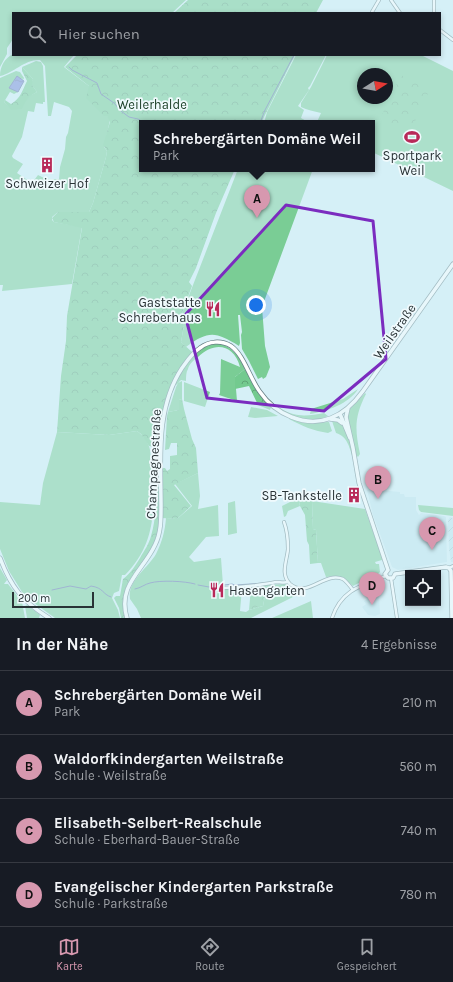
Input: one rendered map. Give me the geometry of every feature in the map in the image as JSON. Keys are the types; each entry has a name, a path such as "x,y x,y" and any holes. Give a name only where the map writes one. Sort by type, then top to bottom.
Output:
{"main road":[{"name":"Weilstraße","path":"340,414 360,396 453,264"},
{"name":"Champagnestraße","path":"127,618 124,608 125,596 130,583 151,552 158,537 161,521 162,434 164,414 168,398 176,378 195,352 212,342 220,342 229,345 238,353 265,399 274,408 284,414 298,419 312,421 335,418 340,414"},
{"path":"345,423 348,407"},
{"path":"340,414 352,440 360,488 388,570 386,572 386,576 391,578 394,577 395,574 446,566 451,567 452,618"},
{"path":"335,418 345,423"},
{"path":"0,558 9,578 20,595 29,604 49,618"},
{"path":"388,570 393,570 395,574"}],"street":[{"path":"372,12 379,0"},
{"path":"391,0 399,12"},
{"path":"434,0 434,12"},
{"path":"441,31 453,40"},
{"path":"284,522 288,544 284,572 288,582"},
{"path":"332,618 339,603 353,590 368,582 386,576"},
{"path":"221,588 288,582 294,586 304,589 325,580 340,578 346,581 353,590"},
{"path":"391,578 397,618"}],"highlighted area":[{"path":"286,205 373,221 386,359 324,411 207,398 185,315"}],"shaded area":[{"path":"367,490 400,492 400,494 404,494 405,497 416,497 416,510 419,515 421,513 446,517 447,562 398,570 392,567 373,515"},
{"path":"450,517 453,518 453,562 451,562 449,549 448,520"},
{"path":"379,592 380,614 375,616 368,615 362,607 366,604 364,601"}],"green space":[{"path":"0,0 186,0 173,12 12,12 12,40 7,48 7,54 0,67"},
{"path":"188,0 323,0 317,12 175,12"},
{"path":"12,55 73,56 64,67 89,86 110,120 104,147 107,151 106,157 89,212 58,212 52,217 54,222 82,227 72,284 2,291 3,285 0,285 0,78 16,71 20,72 24,78 23,80 22,78 16,91 18,92 14,94 10,92 4,102 11,109 37,92 31,84 33,79 22,67 36,61 41,62 43,66 45,102 43,102 43,104 36,103 34,112 28,111 22,137 12,156 23,164 17,173 32,183 38,175 46,179 59,179 60,167 72,111 69,107 54,102 51,116 48,116 45,66 40,60 35,60 0,76 1,69 8,58"},
{"name":"Weilerhalde","path":"76,56 294,56 262,120 139,120 139,172 234,172 216,213 196,268 189,282 192,286 181,316 184,325 181,342 192,352 180,369 172,386 162,418 160,452 160,514 157,536 147,557 128,583 123,604 125,618 121,618 119,608 114,598 116,596 120,596 123,579 131,572 148,545 154,525 156,502 153,447 149,446 141,434 137,431 109,435 57,432 67,316 82,228 54,222 52,218 58,212 89,212 106,157 107,151 103,145 110,122 107,116 104,116 86,98 89,86 65,67"},
{"path":"295,56 325,56 308,88 309,90 298,106 304,110 301,118 305,120 265,120 267,112"},
{"name":"Sportpark Weil","path":"326,56 423,56 453,71 453,191 375,153 375,120 318,120 321,113 301,107 301,103"},
{"path":"22,67 33,79 32,85 37,92 28,99 22,109 11,110 4,102 5,100 11,104 19,97 27,81 22,71"},
{"path":"401,75 416,82 417,80 431,87 412,128 401,123 398,128 380,119 387,104 393,104 393,92"},
{"path":"237,172 312,172 262,307 265,346 270,367 266,377 263,379 262,377 258,379 242,349 240,315 238,315 239,346 224,338 212,335 201,338 186,347 181,342 184,325 181,316"},
{"path":"217,343 231,349 245,369 235,377 237,401 219,395 221,359 240,367 233,353 223,347 217,347 204,352 189,365 186,373 186,381 181,380 176,385 175,384 182,371 197,353 203,348"},
{"path":"245,369 260,394 271,407 270,410 258,405 249,386 235,389 235,377"},
{"path":"182,381 182,399 179,400 179,410 168,412 176,387 178,383"},
{"path":"184,382 210,392 205,407 184,401"},
{"path":"358,389 343,403 330,409 310,414 311,409 343,399"},
{"path":"365,393 366,394 359,410 357,424 357,438 360,454 358,457 356,455 347,418 348,411"},
{"path":"182,399 192,439 196,448 198,473 174,485 191,506 177,519 162,518 163,468 167,471 170,469 170,456 177,455 177,443 171,443 169,449 165,450 167,416 168,412 179,410 179,400"},
{"path":"251,407 267,410 278,416 255,418 248,417"},
{"path":"280,408 296,415 324,413 328,416 316,419 296,417 284,412 279,409"},
{"path":"289,418 308,423 329,422 332,431 328,433 313,430"},
{"path":"332,421 336,421 344,427 352,448 353,458 348,443 343,437 336,433"},
{"path":"137,431 145,439 150,450 153,484 152,516 150,532 145,547 137,561 125,575 122,575 119,591 114,593 112,598 120,618 55,618 27,598 9,571 0,549 0,502 40,505 43,483 57,432 109,435"},
{"path":"198,473 200,496 198,509 218,505 219,536 206,537 189,557 194,562 221,558 223,585 219,585 219,589 242,588 240,611 246,612 263,606 267,585 286,584 300,590 301,593 251,618 141,618 130,599 132,586 156,554 163,536 166,518 177,519 192,506 175,484"},
{"path":"307,491 308,496 312,501 313,529 316,530 318,563 310,564 305,515 300,506 297,493"},
{"path":"298,498 300,506 288,511 284,517 282,506"},
{"path":"235,501 237,533 228,535 228,503"},
{"path":"312,501 365,509 382,557 382,560 375,562 376,564 379,564 380,572 376,576 368,578 353,586 341,577 326,577 321,563 318,563 316,530 313,529"},
{"path":"418,505 453,508 453,516 421,512"},
{"path":"0,568 7,580 4,584 8,584 22,602 25,618 0,618"},
{"path":"267,585 263,606 249,610 251,587"},
{"path":"311,601 313,618 272,618"},
{"path":"27,605 40,615 39,618 27,618 25,606"}],"water":[{"path":"17,76 24,81 18,92 9,88"}],"waterway":[{"path":"261,120 293,56"},
{"path":"69,67 97,83 101,94 114,103 129,117 140,120"},
{"path":"135,589 160,581 195,584"},
{"path":"198,585 209,587 232,584 265,583"},
{"path":"52,590 70,586 86,589 91,586 98,588 111,597"}],"place":[{"name":"Sportpark Weil","path":"412,137"},
{"name":"Schweizer Hof","path":"47,165"},
{"name":"Schrebergärten Domäne Weil","path":"257,218"},
{"name":"Gaststatte Schreberhaus","path":"213,309"},
{"name":"SB-Tankstelle","path":"354,495"},
{"name":"Waldorfkindergarten Weilstraße","path":"378,499"},
{"name":"Elisabeth-Selbert-Realschule","path":"432,550"},
{"name":"Hasengarten","path":"217,590"},
{"name":"Evangelischer Kindergarten Parkstraße","path":"372,605"}]}
